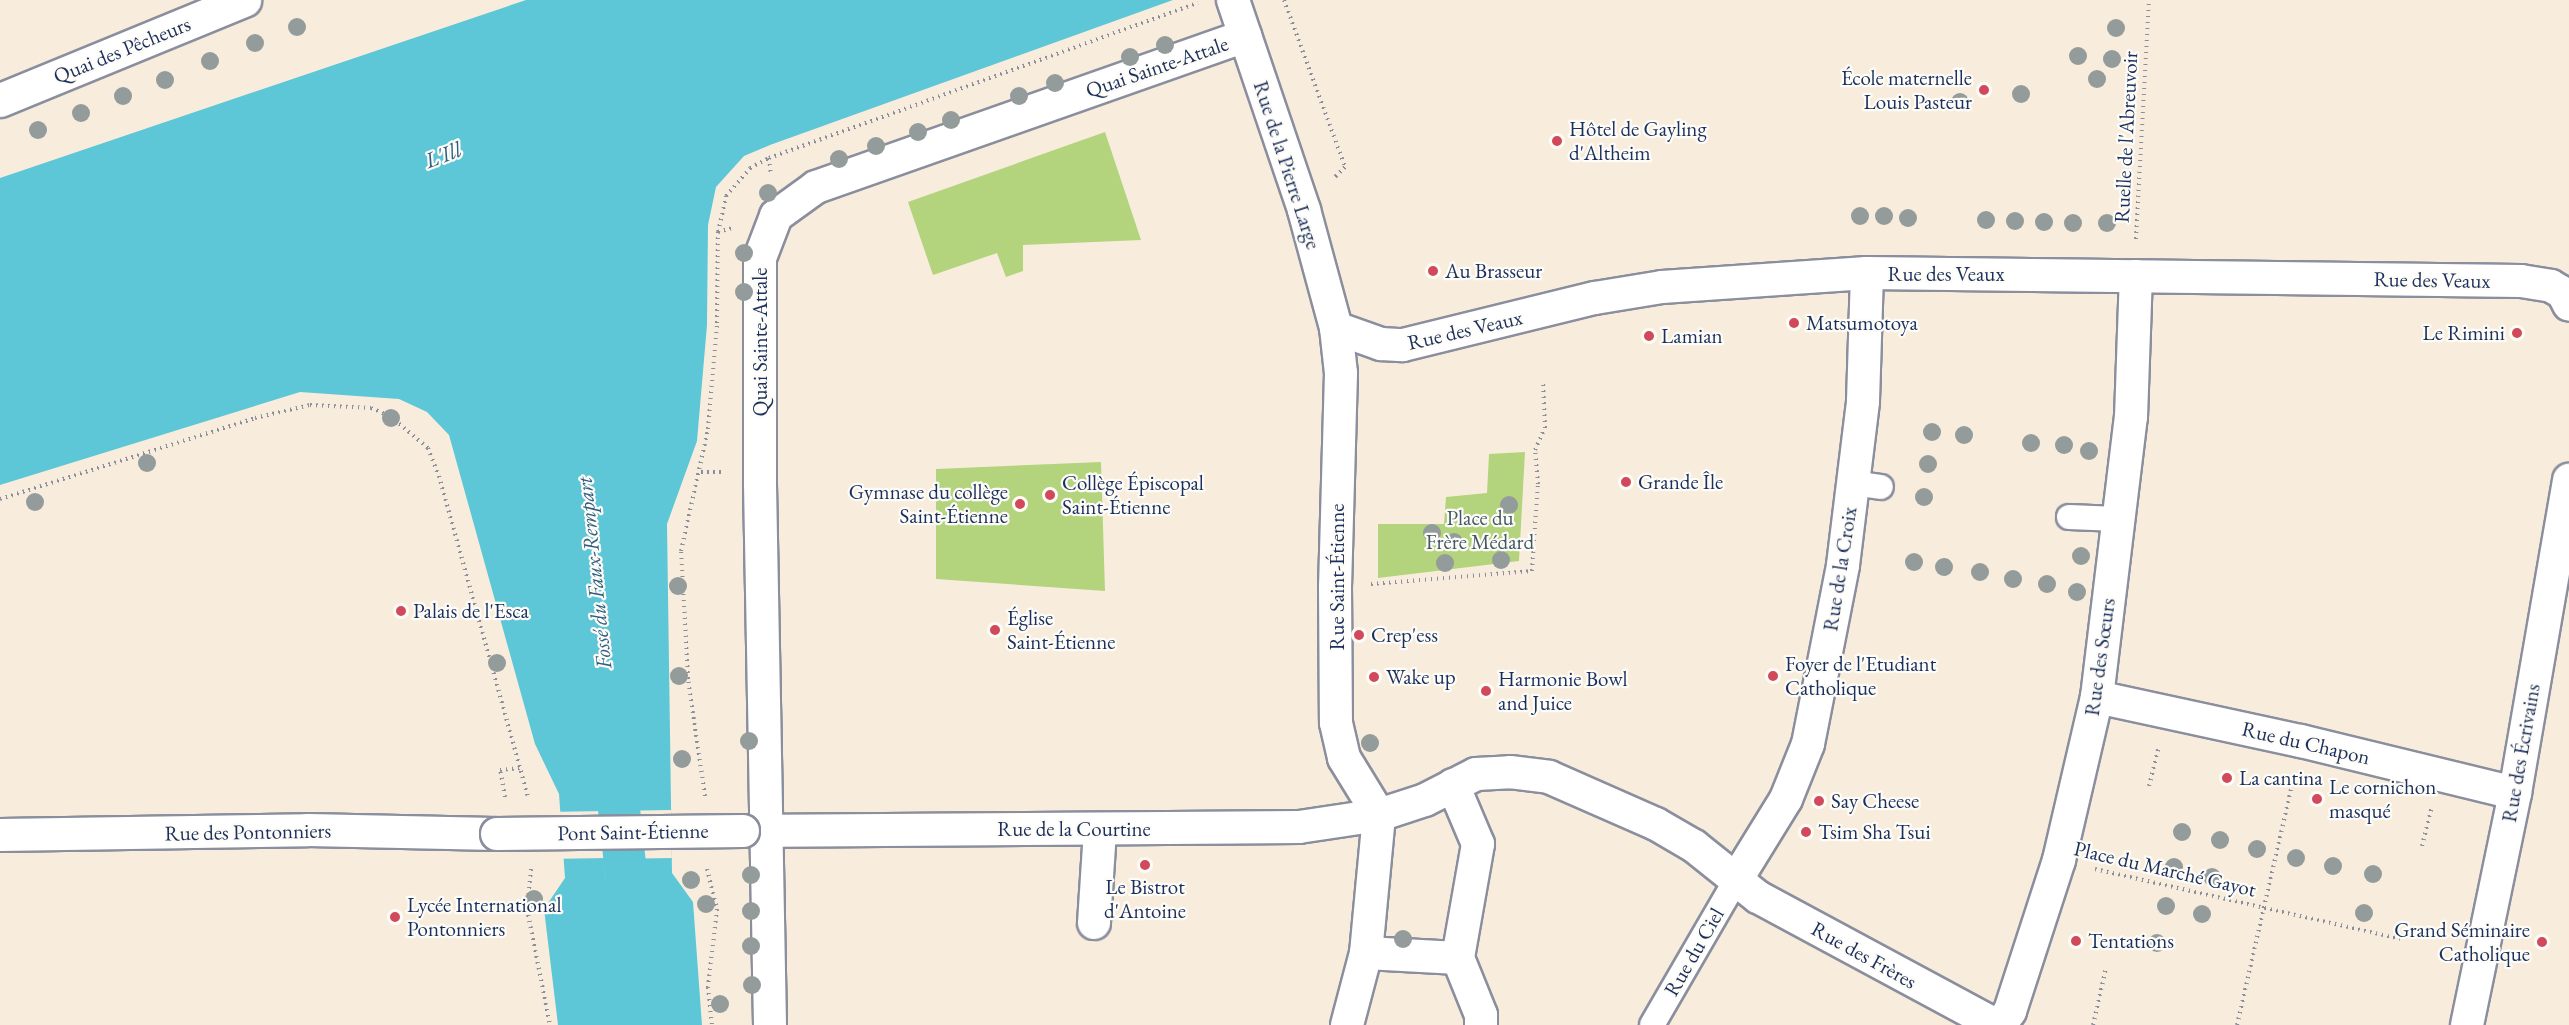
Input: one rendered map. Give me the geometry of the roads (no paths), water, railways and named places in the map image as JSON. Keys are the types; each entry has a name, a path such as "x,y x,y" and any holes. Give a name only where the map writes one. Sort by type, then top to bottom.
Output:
{"street":[{"name":"Quai des Pêcheurs","path":"0,100 244,0"},
{"name":"Rue de la Pierre Large","path":"1234,2 1304,210 1336,328"},
{"name":"Quai Sainte-Attale","path":"770,1025 756,831 760,258 776,216 816,188 1245,36"},
{"name":"Rue des Veaux","path":"1336,328 1381,344 1403,345 1595,298 1662,287 1867,273 2522,281 2539,282 2567,296"},
{"name":"Rue de la Croix","path":"1736,880 1786,799 1808,744 1843,565 1867,485 1863,401 1867,273"},
{"name":"Rue des Sœurs","path":"1998,1025 2010,1011 2059,860 2097,698 2131,417 2136,276"},
{"name":"Rue Saint-Étienne","path":"1336,328 1341,374 1335,587 1336,723 1344,758 1379,815"},
{"name":"Rue des Écrivains","path":"2467,1025 2515,793 2569,480"},
{"path":"2069,516 2118,519"},
{"name":"Rue du Chapon","path":"2097,698 2301,741 2515,793"},
{"name":"Rue des Frères","path":"1453,786 1476,774 1510,772 1549,777 1656,824 1694,846 1758,897 1998,1025"},
{"name":"Rue de la Courtine","path":"756,831 1299,827 1379,815 1453,786"},
{"path":"1453,786 1478,844 1458,958 1481,1020"},
{"path":"1347,1025 1366,953 1379,815"},
{"name":"Rue des Pontonniers","path":"0,836 308,830 497,834"},
{"path":"1094,923 1100,830"},
{"name":"Pont Saint-Étienne","path":"497,834 756,831"},
{"name":"Rue du Ciel","path":"1652,1025 1736,880"},
{"path":"1366,953 1458,958"}],"water":[{"name":"L'Ill","path":"526,0 1173,0 770,145 744,156 716,187 708,225 707,325 697,441 667,524 672,873 693,902 702,1025 558,1025 544,909 565,878 559,794 535,744 449,435 427,412 399,399 300,392 0,485 0,178","holes":["613,794 620,794 629,804 632,876 621,887 605,876 604,803"]}],"waterway":[{"name":"Fossé du Faux-Rempart","path":"611,737 643,1025"}],"place":[{"name":"École maternelle Louis Pasteur","path":"1984,90"},
{"name":"Hôtel de Gayling d'Altheim","path":"1557,141"},
{"name":"Au Brasseur","path":"1433,271"},
{"name":"Matsumotoya","path":"1794,323"},
{"name":"Le Rimini","path":"2517,333"},
{"name":"Lamian","path":"1649,336"},
{"name":"Grande Île","path":"1626,482"},
{"name":"Collège Épiscopal Saint-Étienne","path":"1050,495"},
{"name":"Gymnase du collège Saint-Étienne","path":"1020,504"},
{"name":"Palais de l'Esca","path":"401,611"},
{"name":"Église Saint-Étienne","path":"995,630"},
{"name":"Crep'ess","path":"1359,635"},
{"name":"Foyer de l'Etudiant Catholique","path":"1773,676"},
{"name":"Wake up","path":"1374,677"},
{"name":"Harmonie Bowl and Juice","path":"1486,691"},
{"name":"La cantina","path":"2227,778"},
{"name":"Le cornichon masqué","path":"2317,799"},
{"name":"Say Cheese","path":"1819,801"},
{"name":"Tsim Sha Tsui","path":"1806,832"},
{"name":"Le Bistrot d'Antoine","path":"1145,865"},
{"name":"Lycée International Pontonniers","path":"395,917"},
{"name":"Tentations","path":"2076,941"},
{"name":"Grand Séminaire Catholique","path":"2542,942"}],"park label":[{"name":"Place du Frère Médard","path":"1480,530"}]}
